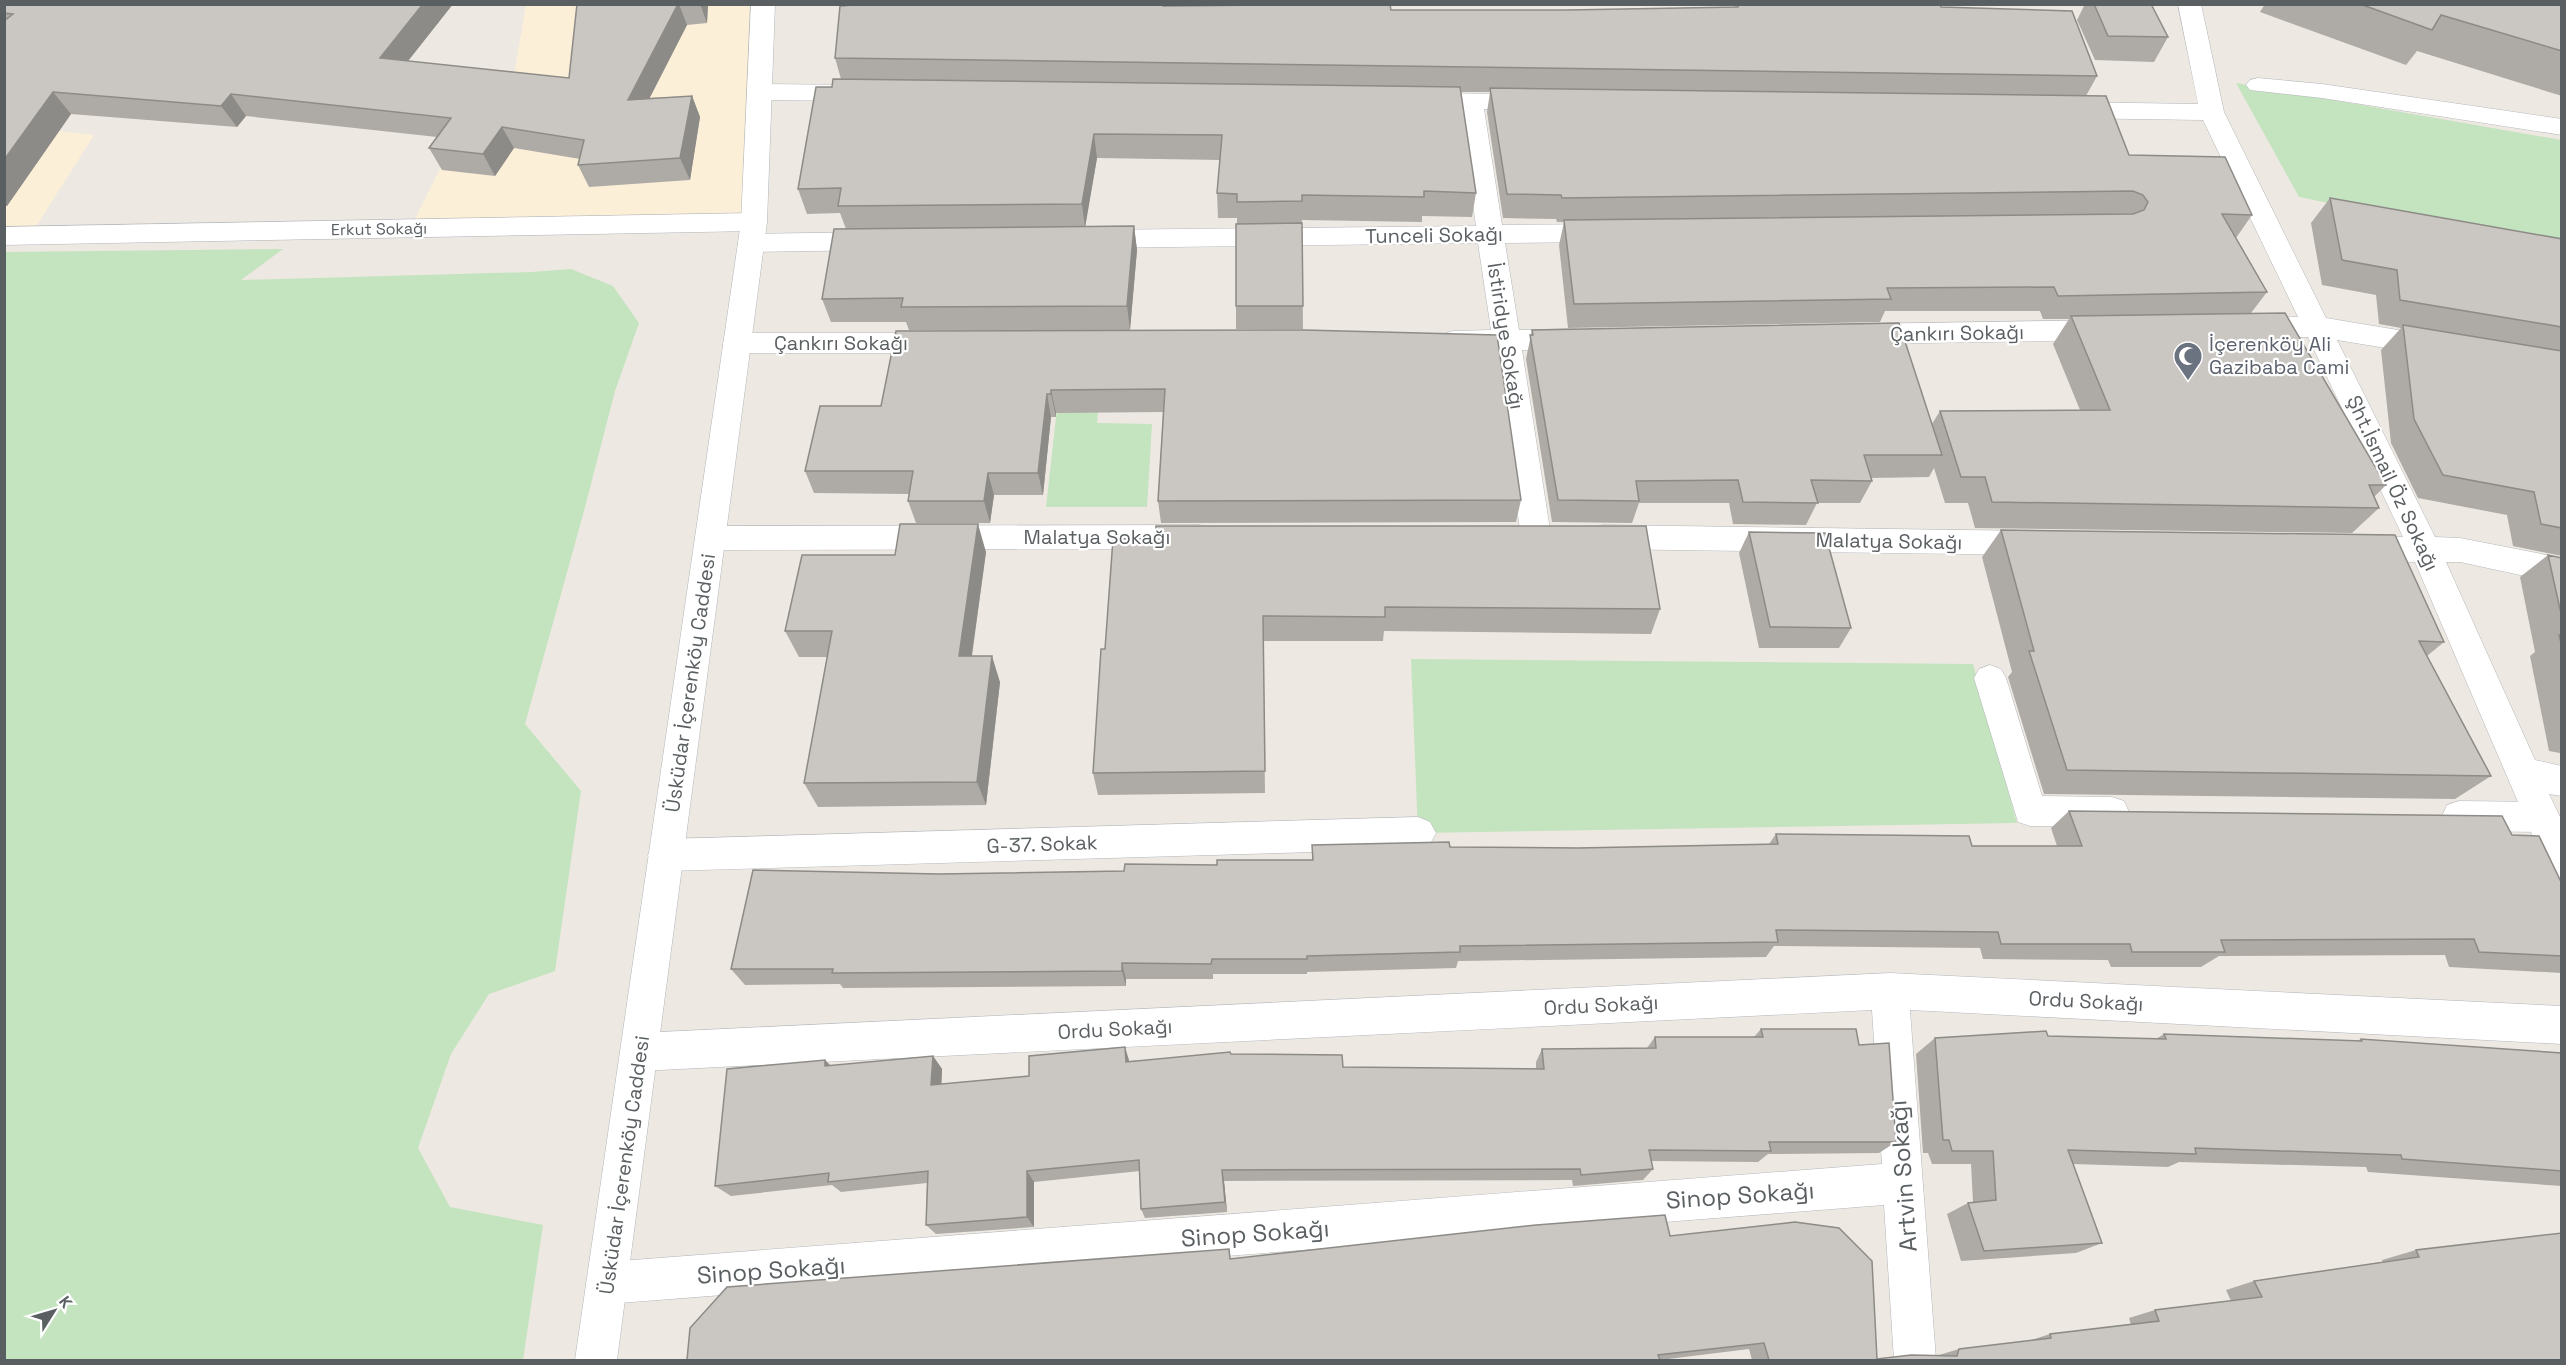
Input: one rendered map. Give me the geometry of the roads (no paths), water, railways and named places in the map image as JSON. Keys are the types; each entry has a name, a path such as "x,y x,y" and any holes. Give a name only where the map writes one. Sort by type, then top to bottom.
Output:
{"street":[{"name":"Üsküdar İçerenköy Caddesi","path":"596,1360 752,232 763,4"},
{"name":"Şht.İsmail Öz Sokağı","path":"2189,4 2212,112 2425,549 2562,862"},
{"path":"760,92 881,93"},
{"path":"1398,100 1554,103"},
{"name":"İstiridye Sokağı","path":"1470,101 1506,341 1545,536"},
{"path":"2044,110 2212,112"},
{"path":"752,232 907,241"},
{"name":"Erkut Sokağı","path":"4,236 752,232"},
{"name":"Tunceli Sokağı","path":"1062,239 1632,232"},
{"path":"2224,328 2318,327 2457,350"},
{"name":"Çankırı Sokağı","path":"1830,335 2129,330"},
{"path":"1422,341 1602,339"},
{"name":"Çankırı Sokağı","path":"737,343 967,342"},
{"name":"Malatya Sokağı","path":"1545,536 2069,543"},
{"name":"Malatya Sokağı","path":"710,538 1228,537"},
{"path":"2330,547 2460,550 2562,571"},
{"path":"2523,772 2562,781"},
{"name":"G-37. Sokak","path":"666,855 1418,833"},
{"name":"Ordu Sokağı","path":"639,1052 1890,991 2562,1025"},
{"name":"Artvin Sokağı","path":"1890,991 1915,1360"},
{"name":"Sinop Sokağı","path":"607,1283 1903,1183"}],"lane":[{"path":"2258,85 2322,91 2562,127"},
{"path":"1990,678 2030,811 2137,812"},
{"path":"2435,815 2542,817"}],"place":[{"name":"İçerenköy Ali Gazibaba Cami","path":"2188,382"}]}
